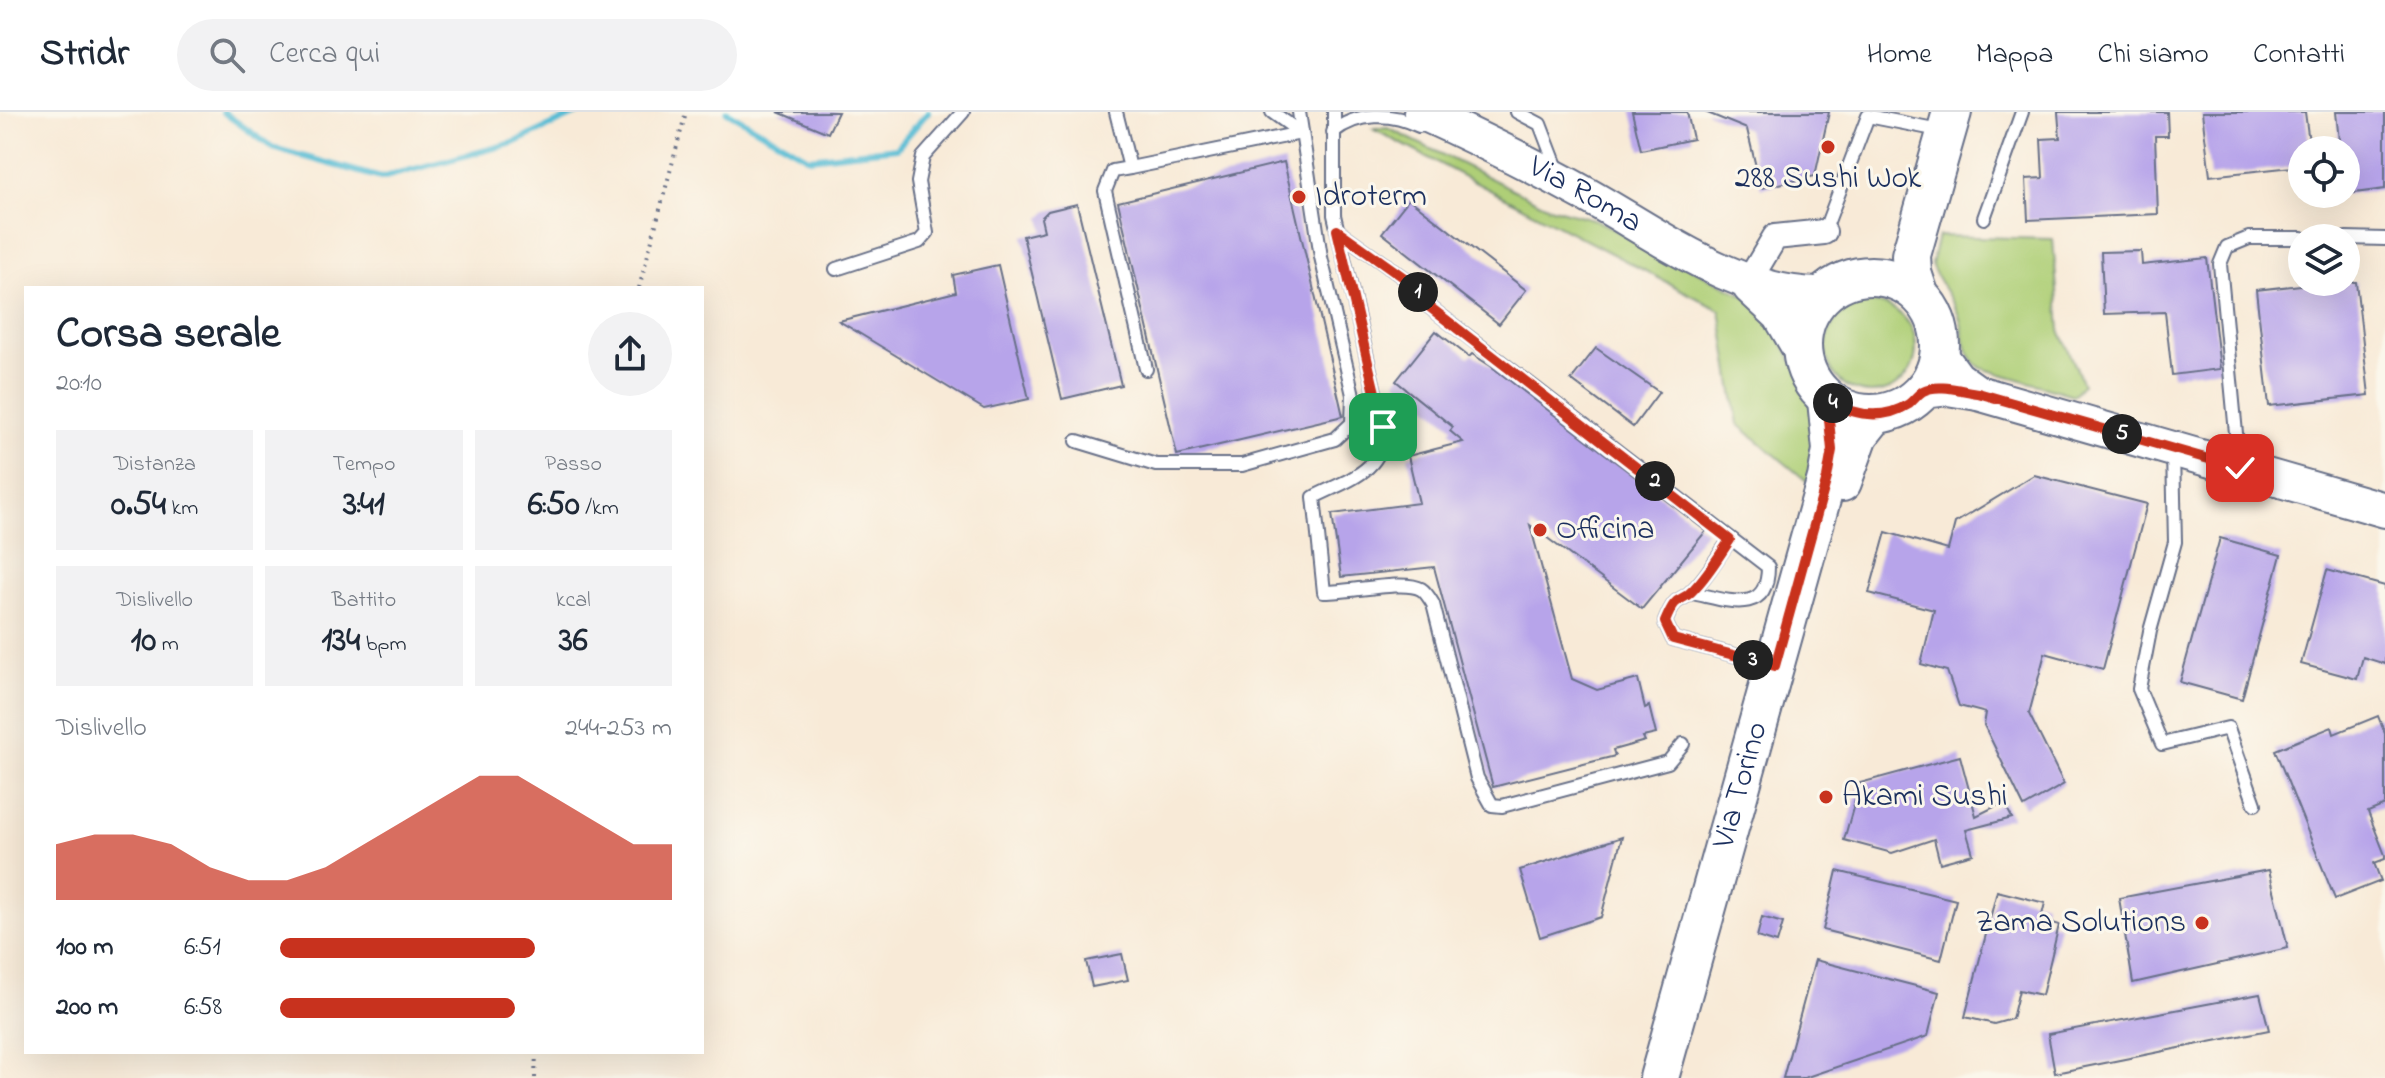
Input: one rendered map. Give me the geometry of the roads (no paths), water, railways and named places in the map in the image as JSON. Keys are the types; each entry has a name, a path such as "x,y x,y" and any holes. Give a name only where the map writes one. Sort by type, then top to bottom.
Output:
{"main road":[{"path":"1858,277 1891,243 1904,222 1938,117"},
{"path":"1919,294 1901,282 1880,276 1858,277 1822,295 1810,312 1803,331 1801,351 1805,369 1827,400 1858,414 1875,415 1901,407 1923,391 1934,376 1940,355 1940,333 1932,312 1919,294 1912,273 1911,255 1938,117"},
{"name":"Via Torino","path":"1659,1078 1827,478 1832,421 1827,400"},
{"name":"Via Torino","path":"1675,1078 1846,468 1859,435 1875,415"}],"street":[{"name":"Via Roma","path":"1442,123 1747,284"},
{"path":"1747,284 1775,237 1824,232"},
{"path":"1747,284 1790,296 1822,295"},
{"path":"1747,284 1780,315 1801,351"},
{"path":"1940,355 1957,378 1978,393"},
{"path":"1923,391 1948,388 1978,393 2385,510"}],"lane":[{"path":"836,269 919,242 927,233 918,182 923,157 963,112"},
{"path":"1116,112 1130,168"},
{"path":"1272,112 1301,133"},
{"path":"1077,441 1156,465 1242,465 1335,439 1352,423 1353,395 1321,257 1299,112"},
{"path":"1334,112 1334,215 1383,427 1384,445 1379,457 1361,473 1314,497 1324,592 1347,593 1406,585 1422,589 1433,604 1477,778 1492,805 1502,806 1668,762 1683,744"},
{"path":"1517,112 1540,124 1566,188"},
{"path":"1984,218 2022,112"},
{"path":"1333,132 1342,123 1364,116 1386,115 1442,123"},
{"path":"1824,232 1868,116 1938,117"},
{"path":"1146,369 1105,191 1113,171 1301,133"},
{"path":"1337,230 1413,284 1427,305 1768,567 1768,581 1755,600 1746,604 1692,593 1679,596 1665,622 1673,639 1775,666"},
{"path":"2240,468 2220,264 2227,247 2249,238 2288,238"},
{"path":"2360,238 2385,239"},
{"path":"2173,449 2175,542 2150,631 2139,689 2162,744 2228,728 2255,804"},
{"path":"1692,593 1730,540"}],"waterway":[{"path":"223,112 273,148 381,178 513,143 581,112"},
{"path":"727,112 809,158 897,148 928,112"}],"place":[{"name":"288 Sushi Wok","path":"1828,147"},
{"name":"Idroterm","path":"1299,197"},
{"name":"Officina","path":"1540,530"},
{"name":"Akami Sushi","path":"1826,797"},
{"name":"Zama Solutions","path":"2202,923"}]}
